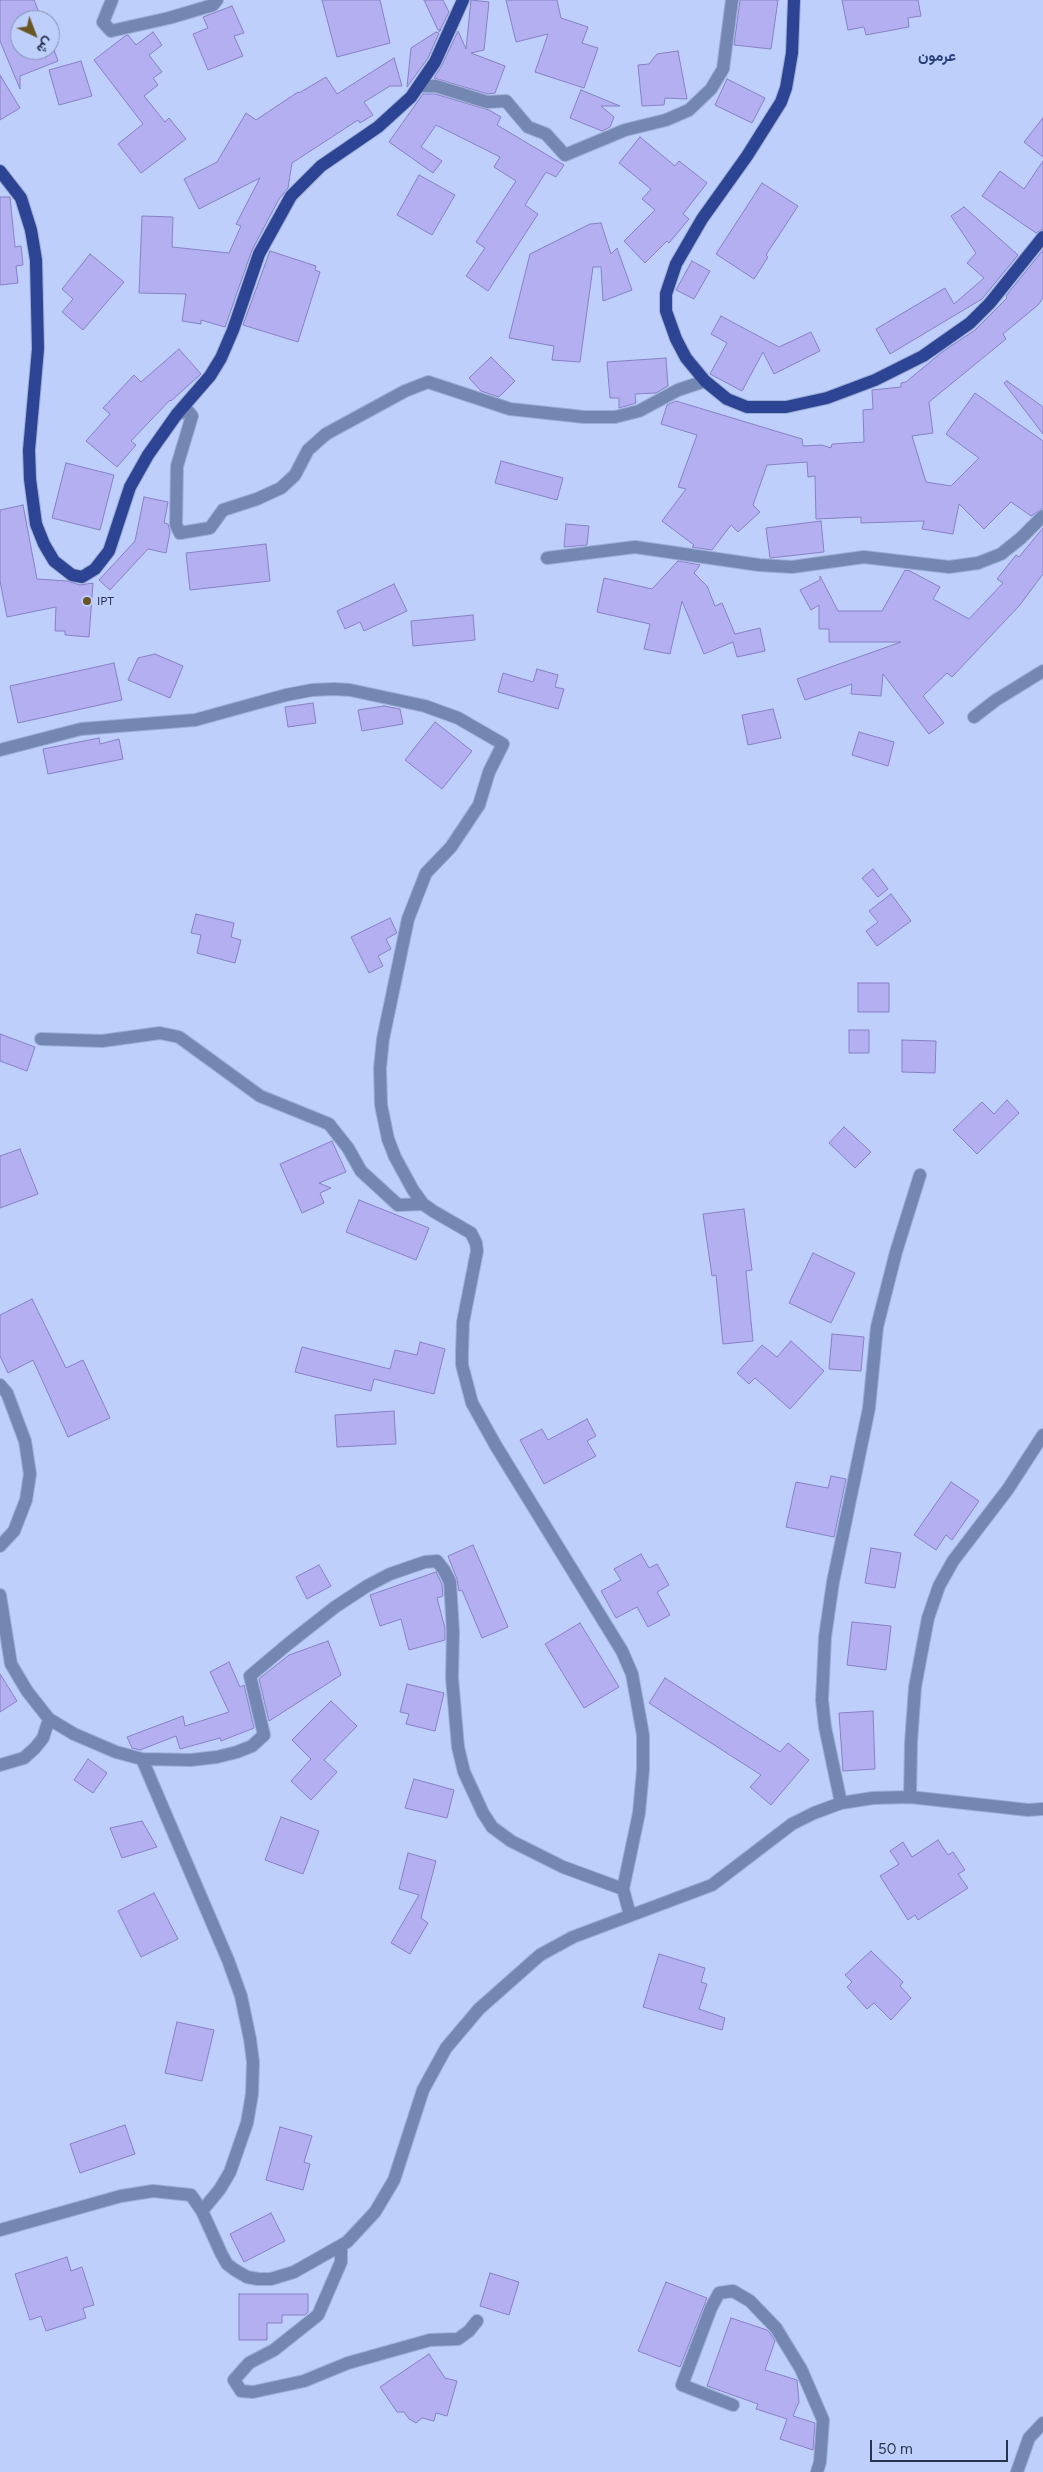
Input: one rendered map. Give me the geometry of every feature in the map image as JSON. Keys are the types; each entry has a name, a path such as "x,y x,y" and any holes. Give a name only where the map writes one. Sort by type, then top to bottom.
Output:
{"main road":[{"path":"0,171 22,198 31,230 36,260 38,349 29,450 30,479 36,524 44,544 54,561 64,571 72,575 82,576 95,569 104,559 114,540 122,509 135,478 177,414 210,376 221,358 233,330 259,254 291,196 321,166 396,113 419,86 435,62 463,0"},
{"path":"794,0 792,53 786,88 781,102 747,156 698,225 676,264 666,294 666,311 676,339 686,358 705,381 727,399 747,407 786,407 827,398 875,380 923,356 970,323 990,303 1043,237"}],"street":[{"path":"112,0 103,22 111,31 178,16 213,5 217,0"},
{"path":"419,86 443,88 487,102 506,101 528,127 546,134 565,155 625,130 666,120 689,110 711,89 723,69 732,0"},
{"path":"177,414 188,411 192,416 177,466 176,525 180,534 210,528 223,510 257,500 281,488 295,475 308,450 326,434 405,391 428,382 510,409 584,417 615,417 639,410 678,390 705,381"},
{"path":"548,558 635,547 759,565 792,567 864,557 949,567 978,563 1001,554 1021,538 1043,516"},
{"path":"974,717 1003,695 1043,671"},
{"path":"0,750 81,729 195,720 286,695 312,690 334,689 350,690 425,706 458,718 503,744 489,772 478,805 451,847 426,873 408,919 389,1004 380,1068 381,1105 388,1139 403,1175 423,1204 466,1230 476,1243 477,1251 464,1322 462,1353 462,1365 472,1403 496,1446 622,1651 636,1687 643,1735 642,1785 639,1813 623,1888 630,1915"},
{"path":"41,1039 102,1041 160,1033 179,1038 260,1096 329,1124 348,1148 361,1171 398,1205 423,1204"},
{"path":"841,1803 825,1727 822,1700 825,1637 833,1582 869,1408 877,1327 896,1252 920,1175"},
{"path":"0,1385 6,1393 25,1441 30,1474 26,1500 14,1531 0,1546"},
{"path":"910,1797 915,1687 928,1618 939,1586 953,1561 1008,1489 1043,1434"},
{"path":"0,1595 7,1648 12,1668 26,1691 49,1720 74,1734 116,1752 142,1759 217,1757 252,1746 264,1735 250,1676 335,1607 367,1586 390,1574 425,1562 437,1561 450,1582 453,1632 453,1698 458,1747 464,1772 483,1813 492,1827 511,1841 563,1867 623,1888"},
{"path":"0,1764 24,1758 43,1738 49,1720"},
{"path":"142,1759 228,1960 241,1996 250,2039 252,2094 248,2123 230,2172 220,2189 202,2211"},
{"path":"0,2230 121,2196 154,2191 191,2195 202,2211 228,2264 247,2277 258,2279 285,2276 341,2246 365,2225 390,2190 423,2090 438,2061 457,2033 497,1992 540,1956 573,1937 712,1885 792,1824 814,1812 841,1803 873,1798 910,1797 1028,1810 1043,1809"},
{"path":"341,2246 341,2262 318,2315 274,2350 249,2363 234,2380 241,2391 253,2392 304,2381 348,2363 430,2340 458,2339 469,2331 477,2321"},
{"path":"733,2405 682,2385 711,2308 719,2293 733,2291 750,2300 776,2328 814,2399 823,2420 817,2472"},
{"path":"1017,2472 1028,2438 1043,2423"}],"building":[{"path":"0,0 34,0 38,10 10,10 10,60 58,61 20,76 20,89 0,41"},
{"path":"322,0 380,0 390,43 337,57"},
{"path":"424,0 443,0 449,12 440,30 438,30"},
{"path":"471,0 489,2 484,50 471,53 505,66 495,93 488,94 434,78 458,31 466,49"},
{"path":"506,0 557,0 561,18 588,27 582,43 598,48 584,88 535,72 548,34 516,42"},
{"path":"740,0 778,0 771,49 734,45"},
{"path":"842,0 918,0 921,16 908,18 909,27 866,35 864,27 848,30"},
{"path":"232,6 244,33 234,36 243,56 208,70 193,34 208,28 203,17"},
{"path":"153,32 162,45 149,55 162,72 153,78 158,85 144,96 165,122 169,118 186,139 141,173 118,144 143,124 94,60 125,36 128,35 136,45"},
{"path":"436,32 439,33 428,58 407,87 411,48"},
{"path":"678,51 687,99 665,98 664,105 642,106 638,65 649,64 657,54"},
{"path":"394,58 402,86 390,86 364,102 373,115 360,123 358,120 292,163 288,188 279,199 252,250 225,327 201,320 201,324 182,321 186,294 139,293 142,216 173,217 172,247 229,253 241,226 236,224 260,178 199,209 184,179 217,162 246,113 256,120 298,92 326,77 337,94"},
{"path":"81,61 92,96 59,105 49,70"},
{"path":"0,75 20,108 0,120"},
{"path":"727,79 765,98 752,123 715,105"},
{"path":"581,90 620,106 601,106 614,117 610,127 602,131 570,118"},
{"path":"423,94 435,94 489,110 501,117 497,125 564,165 556,177 546,172 525,205 538,214 488,291 466,276 485,248 476,242 516,181 494,167 500,157 436,125 421,147 442,161 433,173 389,142"},
{"path":"1043,118 1043,157 1024,142"},
{"path":"640,137 675,166 679,161 707,183 683,214 689,219 669,243 667,241 645,263 624,241 655,210 642,199 651,189 619,163"},
{"path":"1043,161 1043,229 1036,233 982,196 1000,171 1024,189"},
{"path":"419,175 455,195 432,235 397,215"},
{"path":"762,183 798,206 766,255 768,257 754,279 716,254"},
{"path":"0,197 10,197 15,247 21,246 23,265 16,266 18,283 0,285"},
{"path":"964,207 1018,255 982,299 890,354 876,329 945,288 954,304 984,278 967,263 976,253 951,216"},
{"path":"601,223 611,254 617,248 632,290 603,301 601,267 593,267 580,362 552,360 554,346 509,338 530,254 590,224"},
{"path":"1043,250 1043,298 1038,305 1003,334 1006,339 929,402 933,433 912,436 926,482 951,486 979,458 946,434 975,393 1043,441 1043,508 1031,516 1011,502 984,529 959,504 953,534 922,529 924,521 861,523 861,517 816,519 815,476 808,477 807,462 767,465 753,505 760,512 738,532 731,525 712,550 692,547 694,545 662,521 686,489 678,487 697,435 661,424 667,405 676,401 802,439 803,446 822,445 831,448 832,444 864,442 863,410 873,409 872,390 901,387 901,383 906,382 942,352 975,330 1007,298 1006,296"},
{"path":"270,251 316,266 315,270 320,272 298,342 243,325"},
{"path":"90,254 124,282 83,330 62,312 73,299 62,289"},
{"path":"692,261 710,271 694,299 676,290"},
{"path":"721,316 779,347 811,332 820,351 774,374 763,352 742,391 710,374 727,343 711,334"},
{"path":"179,349 201,374 170,400 131,441 136,445 117,467 86,441 110,414 103,408 134,375 141,382"},
{"path":"491,357 515,381 499,397 481,391 469,378"},
{"path":"666,358 668,386 656,393 635,394 636,403 619,408 619,398 610,398 607,362"},
{"path":"1007,381 1043,407 1043,434 1004,383"},
{"path":"501,461 563,478 557,500 495,483"},
{"path":"66,463 114,475 100,530 52,518"},
{"path":"144,497 168,502 164,523 168,524 170,532 166,553 148,549 110,590 99,580 135,541"},
{"path":"23,505 37,579 67,581 80,585 93,583 89,637 65,635 65,631 55,631 56,607 7,617 0,581 0,510"},
{"path":"821,521 824,552 770,558 766,528"},
{"path":"566,524 589,526 587,545 564,547"},
{"path":"1043,528 1043,574 1019,606 952,677 947,673 923,696 944,723 929,734 883,674 881,696 851,694 852,684 805,700 797,679 901,642 829,642 829,629 819,629 819,605 811,610 800,590 820,580 820,576 838,611 882,611 905,570 940,587 933,599 969,619 1003,583 997,579 1016,555 1019,557"},
{"path":"266,544 270,581 190,590 186,553"},
{"path":"678,561 700,565 694,573 707,586 715,606 722,603 735,634 760,628 765,651 737,657 733,642 704,654 682,601 670,654 644,649 650,624 597,612 604,578 652,589"},
{"path":"394,584 407,611 364,631 360,622 345,629 337,611"},
{"path":"473,615 475,640 413,646 411,621"},
{"path":"155,654 183,666 170,698 128,680 138,658"},
{"path":"114,663 122,700 18,723 10,686"},
{"path":"537,669 558,675 555,687 564,689 558,709 498,692 503,673 533,682"},
{"path":"313,703 316,723 288,727 285,707"},
{"path":"384,706 400,709 403,724 362,731 358,710"},
{"path":"773,709 781,738 748,745 742,715"},
{"path":"435,722 472,751 442,789 405,760"},
{"path":"859,732 894,742 888,766 852,755"},
{"path":"99,738 100,744 119,739 123,759 48,774 43,749"},
{"path":"873,869 888,889 878,897 862,878"},
{"path":"891,894 911,921 877,946 866,931 878,922 869,911"},
{"path":"196,914 234,923 231,937 241,940 235,963 197,953 201,935 191,933"},
{"path":"390,918 397,933 386,939 391,949 378,956 383,966 369,973 351,937"},
{"path":"858,983 889,983 889,1012 858,1012"},
{"path":"849,1030 869,1030 869,1053 849,1053"},
{"path":"0,1034 35,1047 27,1071 0,1061"},
{"path":"902,1040 936,1041 935,1073 902,1072"},
{"path":"1007,1100 1019,1113 977,1154 953,1130 982,1102 994,1114"},
{"path":"844,1127 871,1152 855,1168 829,1143"},
{"path":"332,1141 346,1172 319,1183 331,1188 320,1193 324,1203 302,1213 280,1164"},
{"path":"20,1149 38,1194 0,1208 0,1156"},
{"path":"359,1200 429,1228 416,1260 346,1232"},
{"path":"744,1209 752,1270 746,1271 753,1341 723,1344 716,1275 712,1276 703,1214"},
{"path":"813,1253 855,1273 831,1323 789,1303"},
{"path":"32,1299 66,1368 83,1360 110,1418 68,1437 33,1360 8,1373 0,1356 0,1315"},
{"path":"832,1334 864,1337 861,1371 829,1369"},
{"path":"791,1341 824,1371 790,1409 755,1378 749,1384 737,1373 762,1345 777,1357"},
{"path":"420,1342 445,1349 434,1394 374,1379 371,1391 295,1372 302,1347 390,1369 395,1350 417,1355"},
{"path":"394,1411 396,1444 337,1447 335,1415"},
{"path":"587,1419 596,1436 587,1441 596,1456 544,1484 520,1440 542,1429 548,1440"},
{"path":"831,1476 846,1479 834,1537 786,1527 796,1482 828,1488"},
{"path":"951,1482 979,1501 952,1540 946,1535 936,1550 914,1535"},
{"path":"473,1545 508,1627 482,1638 462,1590 459,1591 457,1579 448,1556"},
{"path":"871,1548 901,1553 895,1588 865,1583"},
{"path":"641,1554 649,1568 657,1564 669,1585 657,1592 670,1615 648,1627 637,1607 616,1618 601,1591 621,1580 614,1569"},
{"path":"319,1565 331,1586 307,1599 296,1577"},
{"path":"436,1572 442,1584 443,1596 437,1598 445,1628 445,1640 409,1650 401,1619 380,1626 370,1595"},
{"path":"852,1622 891,1626 886,1670 847,1665"},
{"path":"580,1623 619,1687 584,1708 545,1644"},
{"path":"328,1641 341,1675 269,1721 259,1679 289,1655"},
{"path":"229,1662 240,1687 244,1685 254,1728 221,1741 220,1738 180,1749 176,1736 140,1750 132,1748 127,1737 183,1716 185,1726 229,1712 210,1672"},
{"path":"0,1674 17,1701 0,1712"},
{"path":"665,1678 780,1752 788,1743 809,1760 771,1805 750,1787 761,1775 649,1703"},
{"path":"407,1684 444,1693 435,1731 406,1724 409,1714 400,1712"},
{"path":"331,1701 357,1726 324,1760 337,1772 311,1800 291,1781 311,1759 292,1740"},
{"path":"873,1711 875,1769 843,1771 839,1713"},
{"path":"88,1759 107,1773 93,1793 74,1780"},
{"path":"414,1779 454,1790 447,1818 405,1808"},
{"path":"281,1817 319,1831 303,1874 265,1860"},
{"path":"142,1821 157,1847 122,1858 110,1828"},
{"path":"938,1840 948,1855 953,1852 965,1870 958,1874 968,1888 918,1920 915,1915 908,1920 880,1876 899,1864 890,1851 903,1842 912,1857"},
{"path":"408,1853 436,1861 421,1918 428,1923 410,1954 391,1943 419,1895 399,1889"},
{"path":"154,1893 178,1939 141,1957 118,1911"},
{"path":"871,1951 903,1982 900,1986 911,1998 891,2020 874,2003 867,2009 847,1987 852,1982 845,1975"},
{"path":"659,1954 705,1968 701,1982 707,1984 699,2009 725,2018 722,2030 643,2007"},
{"path":"177,2022 214,2030 202,2081 165,2073"},
{"path":"125,2125 135,2154 80,2173 70,2144"},
{"path":"280,2127 312,2136 304,2162 310,2164 303,2190 266,2180"},
{"path":"271,2213 285,2241 244,2262 230,2234"},
{"path":"67,2257 71,2271 82,2267 94,2305 83,2308 86,2318 46,2331 41,2316 30,2320 15,2274"},
{"path":"490,2273 519,2282 509,2315 480,2306"},
{"path":"666,2282 707,2298 680,2367 638,2351"},
{"path":"239,2294 308,2294 308,2312 305,2315 282,2315 282,2323 267,2323 267,2340 239,2340"},
{"path":"731,2318 767,2330 775,2341 765,2370 797,2380 799,2402 793,2416 815,2423 813,2450 780,2439 787,2419 756,2409 758,2404 707,2386"},
{"path":"429,2354 445,2378 457,2381 447,2416 436,2413 434,2421 422,2418 416,2423 409,2419 404,2412 397,2412 380,2387"}],"place":[{"name":"IPT","path":"87,601"}],"district":[{"name":"عرمون","path":"937,57"}]}
